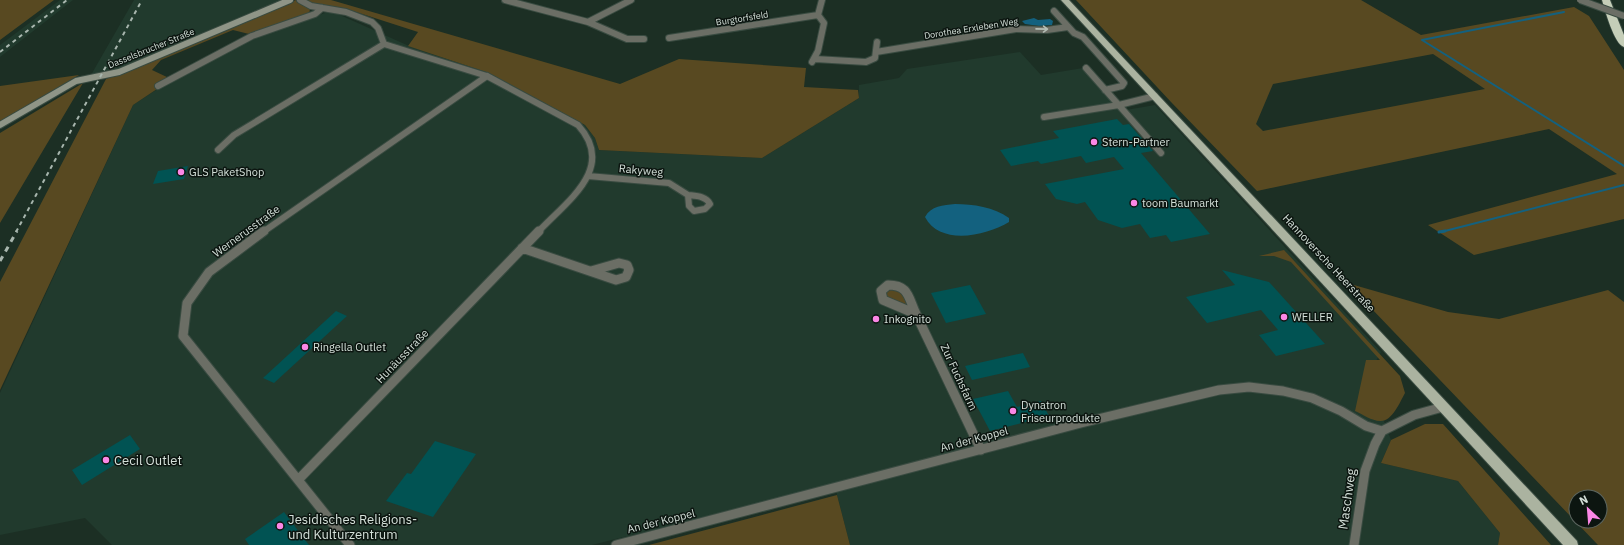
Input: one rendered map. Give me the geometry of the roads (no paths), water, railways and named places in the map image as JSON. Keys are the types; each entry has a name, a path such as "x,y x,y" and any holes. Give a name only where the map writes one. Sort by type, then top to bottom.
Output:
{"highway":[{"path":"1606,0 1613,22 1624,44"}],"main road":[{"name":"Hannoversche Heerstraße","path":"1065,0 1572,545"}],"street":[{"name":"Dasselsbrucher Straße","path":"0,125 76,81 119,72 290,0"},
{"path":"300,0 311,6 346,12 372,22 378,28 384,44"},
{"path":"505,0 588,22 627,39 644,39"},
{"path":"588,22 631,0"},
{"path":"818,15 822,0"},
{"path":"1580,0 1624,16"},
{"path":"158,86 252,36 315,14 322,8"},
{"path":"1054,11 1074,33 1083,37 1124,83 1122,86 1105,90"},
{"name":"Burgtorfsfeld","path":"669,38 818,15"},
{"name":"Dorothea Erxleben Weg","path":"818,15 824,23 818,52 814,60 866,62 875,58 876,52 1016,28 1047,30 1068,27"},
{"path":"876,52 877,42"},
{"path":"218,150 236,134 384,44 487,76"},
{"path":"1086,68 1161,153"},
{"name":"Hunäusstraße","path":"299,480 581,187 588,176 594,161 593,146 586,133 578,126 487,76"},
{"name":"Wernerusstraße","path":"350,545 183,336 187,303 209,272 246,243 487,76"},
{"path":"1044,117 1119,105 1138,105 1157,99"},
{"name":"Rakyweg","path":"588,176 669,183 688,195"},
{"path":"522,248 591,271"},
{"name":"Zur Fuchsfarm","path":"917,314 981,450"},
{"name":"An der Koppel","path":"616,545 1219,390 1249,387 1283,391 1312,398 1341,411 1366,426 1382,431"},
{"path":"1382,431 1393,427 1414,415 1443,407"},
{"name":"Maschweg","path":"1354,545 1364,468 1375,442 1382,431"}],"water":[{"path":"1034,18 1038,20 1050,19 1053,21 1052,25 1039,26 1025,24 1022,21"},
{"path":"955,204 976,206 997,211 1009,218 1009,222 988,231 964,236 941,232 932,226 925,217 934,208"}],"waterway":[{"path":"1564,12 1422,40 1624,166"},
{"path":"1445,231 1624,185"},
{"path":"1439,232 1445,231"}],"railway":[{"path":"0,52 67,0"},
{"path":"16,232 142,0"},
{"path":"0,261 17,231"}],"place":[{"name":"Stern-Partner","path":"1094,142"},
{"name":"GLS PaketShop","path":"181,172"},
{"name":"toom Baumarkt","path":"1134,203"},
{"name":"WELLER","path":"1284,317"},
{"name":"Inkognito","path":"876,319"},
{"name":"Ringella Outlet","path":"305,347"},
{"name":"Dynatron Friseurprodukte","path":"1013,411"},
{"name":"Cecil Outlet","path":"106,460"},
{"name":"Jesidisches Religions- und Kulturzentrum","path":"280,526"}]}
